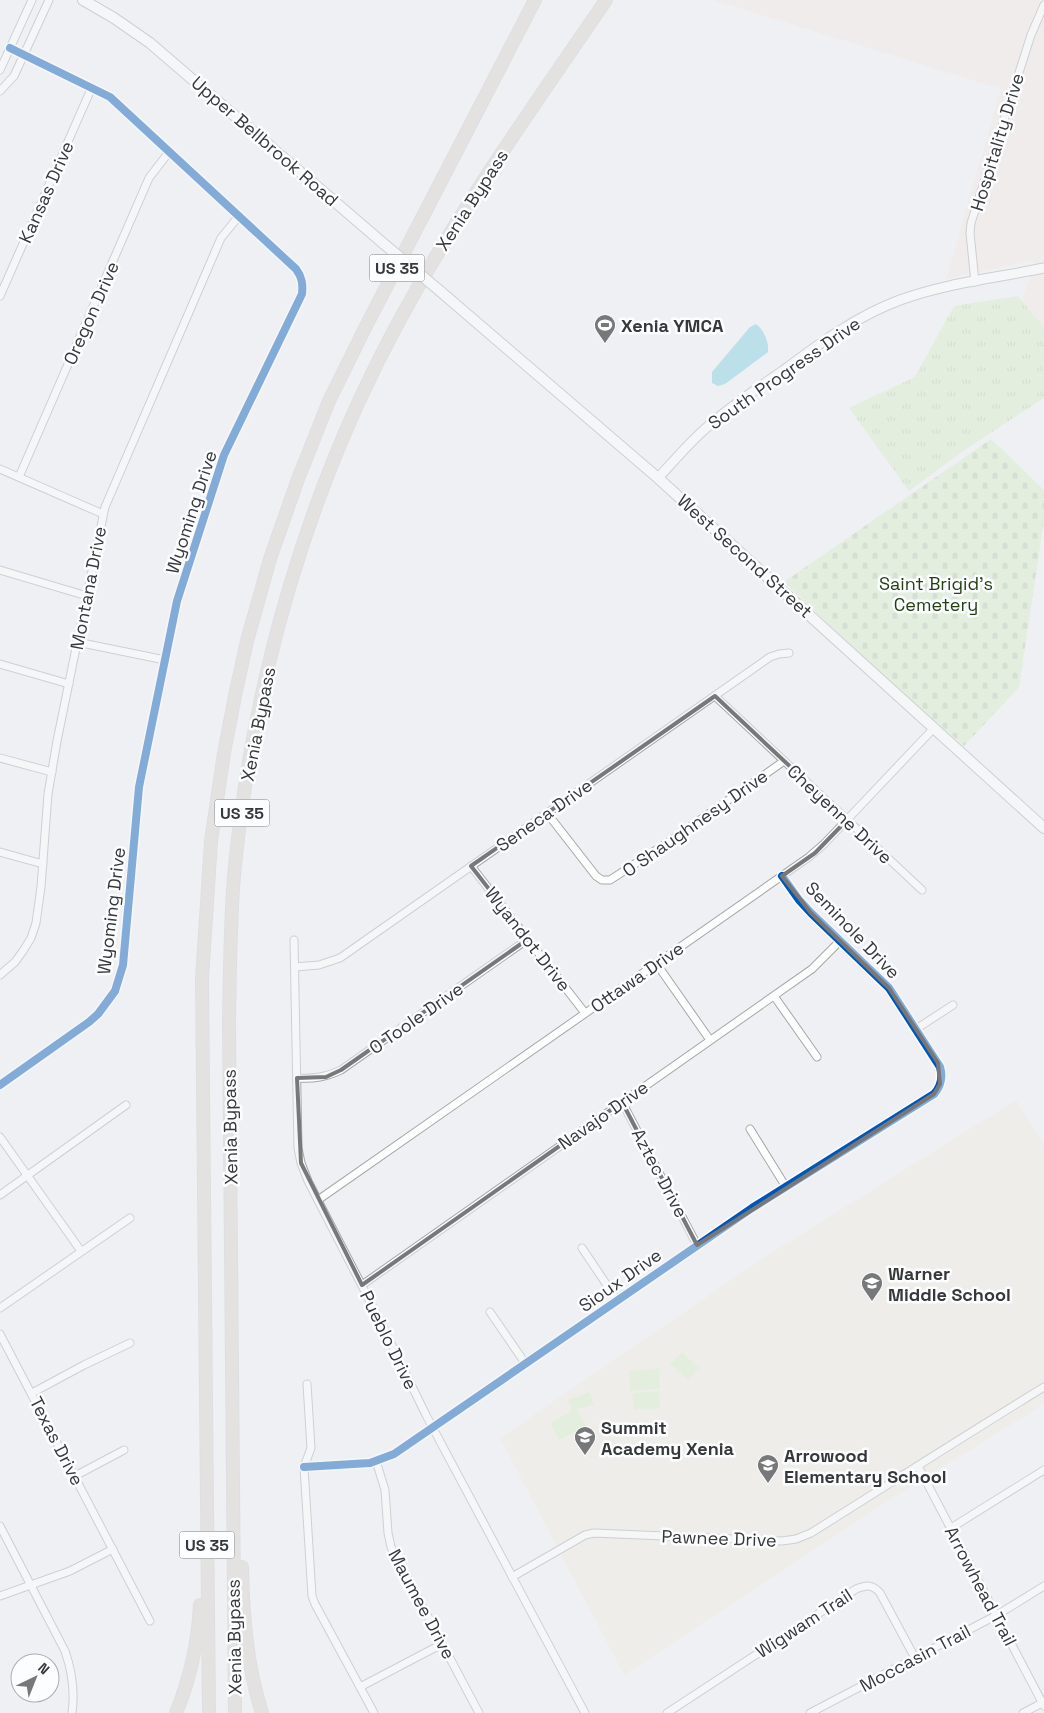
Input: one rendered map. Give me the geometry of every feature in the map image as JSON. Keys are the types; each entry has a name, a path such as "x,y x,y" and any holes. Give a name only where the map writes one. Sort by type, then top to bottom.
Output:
{"highway":[{"name":"Xenia Bypass","path":"208,1713 203,962 211,841 224,753 241,665 270,559 298,479 329,402 365,328 535,0"},
{"name":"Xenia Bypass","path":"235,1713 229,1021 231,932 234,874 245,789 261,701 276,636 292,580 336,454 355,410 402,315 445,239 606,0"},
{"path":"231,1274 242,1578 248,1654 262,1713"},
{"path":"176,1713 190,1674 200,1610 202,1585 202,1418 206,1378"}],"main road":[{"name":"Upper Bellbrook Road","path":"83,0 114,18 150,43 440,291"},
{"name":"West Second Street","path":"440,291 658,478 1044,828"}],"street":[{"path":"0,70 32,0"},
{"path":"0,91 14,76 49,0"},
{"name":"Hospitality Drive","path":"975,282 970,233 972,223 1031,35 1044,5"},
{"name":"Wyoming Drive","path":"0,1085 90,1022 106,1005 115,991 120,978 124,965 139,787 177,601 222,461 302,294 303,287 302,279 296,269 110,97 10,48"},
{"name":"Kansas Drive","path":"0,296 92,87"},
{"name":"Oregon Drive","path":"19,477 150,178 169,152"},
{"name":"Montana Drive","path":"0,975 20,956 33,932 38,913 48,794 68,684 103,514 108,498 221,238 239,216"},
{"name":"South Progress Drive","path":"658,478 715,420 842,329 875,311 900,300 934,290 1044,268"},
{"path":"0,469 103,514"},
{"path":"0,570 87,596"},
{"path":"77,642 165,660"},
{"name":"Seneca Drive","path":"295,967 319,966 340,958 770,657 789,653"},
{"path":"0,664 68,684"},
{"name":"Cheyenne Drive","path":"715,696 922,890"},
{"name":"Ottawa Drive","path":"318,1200 815,853 934,728"},
{"path":"0,758 52,772"},
{"name":"O Shaughnesy Drive","path":"547,813 596,876 602,880 610,880 670,841 784,761"},
{"path":"0,852 43,864"},
{"name":"Wyandot Drive","path":"471,866 585,1013"},
{"name":"Seminole Drive","path":"782,876 799,900 889,988 940,1067 940,1084"},
{"name":"Pueblo Drive","path":"294,940 298,1148 304,1174 362,1285 432,1427 585,1713"},
{"name":"O Toole Drive","path":"297,1078 326,1077 342,1070 528,940"},
{"name":"Navajo Drive","path":"362,1285 812,969 840,941"},
{"path":"656,963 710,1040"},
{"path":"774,996 817,1057"},
{"path":"916,1028 953,1005"},
{"name":"Sioux Drive","path":"304,1467 370,1463 394,1454 697,1245 934,1094 940,1084"},
{"name":"Aztec Drive","path":"622,1102 697,1245"},
{"path":"0,1194 126,1105"},
{"path":"750,1129 786,1187"},
{"path":"0,1137 81,1251"},
{"path":"0,1308 130,1218"},
{"path":"582,1248 617,1300"},
{"path":"490,1312 525,1363"},
{"name":"Texas Drive","path":"0,1334 150,1621"},
{"path":"32,1393 130,1343"},
{"path":"307,1384 310,1448 304,1467 312,1596 374,1713"},
{"name":"Pawnee Drive","path":"512,1577 585,1535 594,1533 782,1541 796,1539 811,1533 1044,1387"},
{"path":"74,1476 124,1450"},
{"name":"Maumee Drive","path":"376,1461 385,1490 388,1533 391,1547 479,1713"},
{"name":"Arrowhead Trail","path":"918,1466 1043,1704"},
{"path":"951,1528 1044,1470"},
{"path":"0,1526 67,1658 73,1683 72,1713"},
{"path":"0,1596 70,1571 112,1549"},
{"name":"Wigwam Trail","path":"667,1713 856,1589 864,1586 875,1587 880,1593 915,1658"},
{"name":"Moccasin Trail","path":"810,1713 997,1615 1044,1586"},
{"path":"360,1687 442,1644"},
{"path":"1023,1713 1043,1704"}],"highlighted area":[{"path":"715,696 847,820 815,853 782,876 811,913 889,988 938,1063 940,1084 934,1094 697,1245 622,1102 362,1285 301,1163 297,1078 326,1077 341,1070 528,939 471,866"}],"shaded area":[{"path":"713,0 1044,0 1044,329 1021,304 1035,260 946,279 1001,89"},
{"path":"1016,1100 1044,1144 1044,1404 891,1499 624,1675 500,1438 759,1261"}],"green space":[{"path":"1018,296 1044,328 1044,398 963,451 909,491 849,408 915,377 954,306"},
{"name":"Saint Brigid’s Cemetery","path":"991,439 1044,490 1044,520 1019,687 964,746 869,663 784,582"},
{"path":"682,1352 699,1368 688,1380 670,1364"},
{"path":"659,1368 660,1389 630,1391 629,1371"},
{"path":"659,1391 660,1408 634,1410 632,1393"},
{"path":"589,1392 594,1405 577,1409 586,1426 559,1440 550,1423 572,1411 568,1400"}],"water":[{"path":"756,324 765,336 768,352 725,384 718,386 712,383 712,372 750,327"}],"cycle path":[{"path":"0,1085 89,1022 98,1014 115,991 123,965 139,787 177,601 224,455 302,294 301,278 296,269 110,97 10,48"},
{"path":"304,1467 370,1463 394,1454 752,1208 934,1094 941,1081 940,1067 889,988 811,913 782,876"}],"place":[{"name":"Xenia YMCA","path":"605,344"},
{"name":"Warner Middle School","path":"872,1302"},
{"name":"Summit Academy Xenia","path":"585,1456"},
{"name":"Arrowood Elementary School","path":"768,1484"}]}
